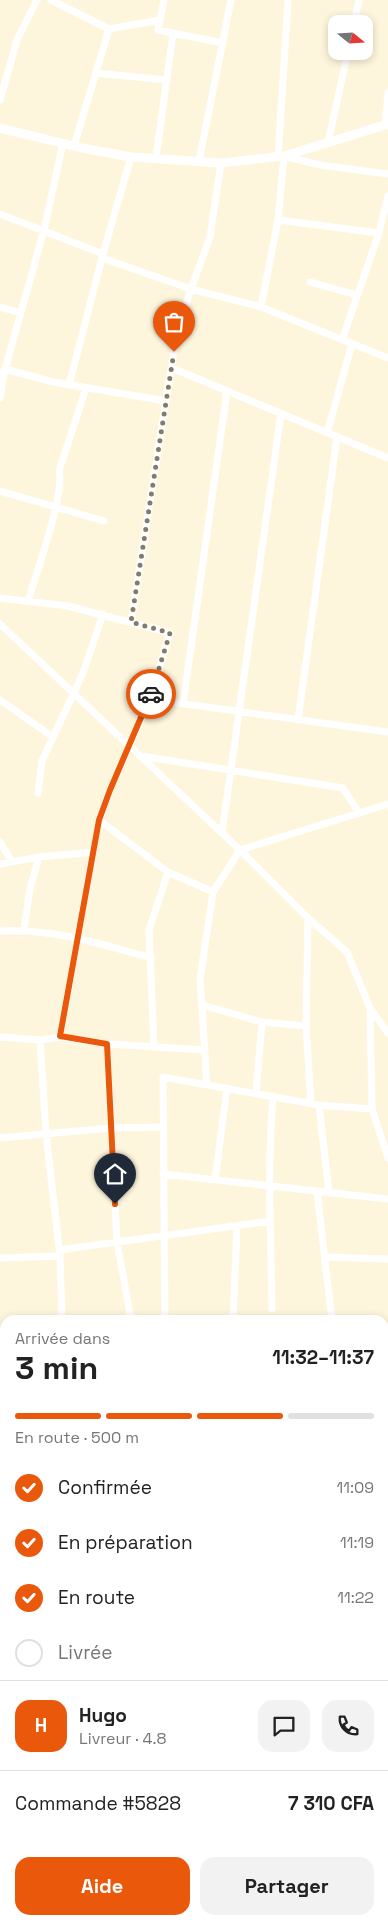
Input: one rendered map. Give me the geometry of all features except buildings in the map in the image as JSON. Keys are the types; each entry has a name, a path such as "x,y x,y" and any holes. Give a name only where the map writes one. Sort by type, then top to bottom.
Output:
{"street":[{"path":"0,100 17,40 37,0"},
{"path":"50,0 109,28 160,20"},
{"path":"164,0 158,30 222,43"},
{"path":"199,161 231,0"},
{"path":"261,308 278,220 288,0"},
{"path":"356,15 359,0"},
{"path":"74,146 109,28"},
{"path":"156,158 173,33"},
{"path":"328,143 346,60"},
{"path":"96,73 166,80"},
{"path":"0,128 74,146 132,156 221,163 281,156 387,124 388,94"},
{"path":"0,398 3,371 44,230 63,143"},
{"path":"69,385 102,256 132,156"},
{"path":"281,156 320,166 388,174"},
{"path":"131,622 176,337 210,237 221,163"},
{"path":"342,340 380,233 388,196"},
{"path":"0,214 44,230 102,256 191,289 261,308 388,358"},
{"path":"278,220 380,233"},
{"path":"310,282 358,295"},
{"path":"0,307 21,313"},
{"path":"327,432 352,344"},
{"path":"172,368 388,458"},
{"path":"3,371 69,385 166,401"},
{"path":"28,601 56,507 62,480 60,471 86,388"},
{"path":"183,704 227,391"},
{"path":"222,834 281,413"},
{"path":"298,720 337,437"},
{"path":"0,491 104,521"},
{"path":"0,598 68,606 170,633 150,699 110,790 99,820 60,1036"},
{"path":"38,793 42,760 83,673 103,614"},
{"path":"0,624 240,850 308,918 348,952 370,1008 388,1033"},
{"path":"150,699 388,732"},
{"path":"0,700 53,737"},
{"path":"140,756 343,788 359,813"},
{"path":"207,1085 200,979 213,892 240,850 388,804"},
{"path":"99,820 168,872 213,892"},
{"path":"0,842 12,862"},
{"path":"0,864 38,857 93,852"},
{"path":"24,930 30,888 38,857"},
{"path":"154,1047 149,930 168,872"},
{"path":"308,918 306,1026 311,1103"},
{"path":"0,931 24,930 78,938 151,958"},
{"path":"202,1005 262,1022 306,1026"},
{"path":"370,1008 372,1110 388,1158"},
{"path":"256,1093 262,1022"},
{"path":"0,1038 40,1040 60,1036 107,1044 205,1050"},
{"path":"40,1040 46,1133 59,1253 62,1315"},
{"path":"107,1044 117,1242 130,1315"},
{"path":"165,1315 163,1077 319,1105 372,1110"},
{"path":"214,1180 227,1088"},
{"path":"272,1309 270,1186 273,1096"},
{"path":"319,1105 329,1193"},
{"path":"0,1138 111,1128 163,1127"},
{"path":"163,1174 388,1199"},
{"path":"317,1192 331,1315"},
{"path":"0,1258 59,1253 117,1242 270,1221"},
{"path":"233,1315 236,1226"},
{"path":"325,1257 388,1259"}],"way so far":[{"path":"151,694 170,633 131,622 174,352"}],"route":[{"path":"115,1204 107,1044 60,1036 99,820 151,694"}]}
